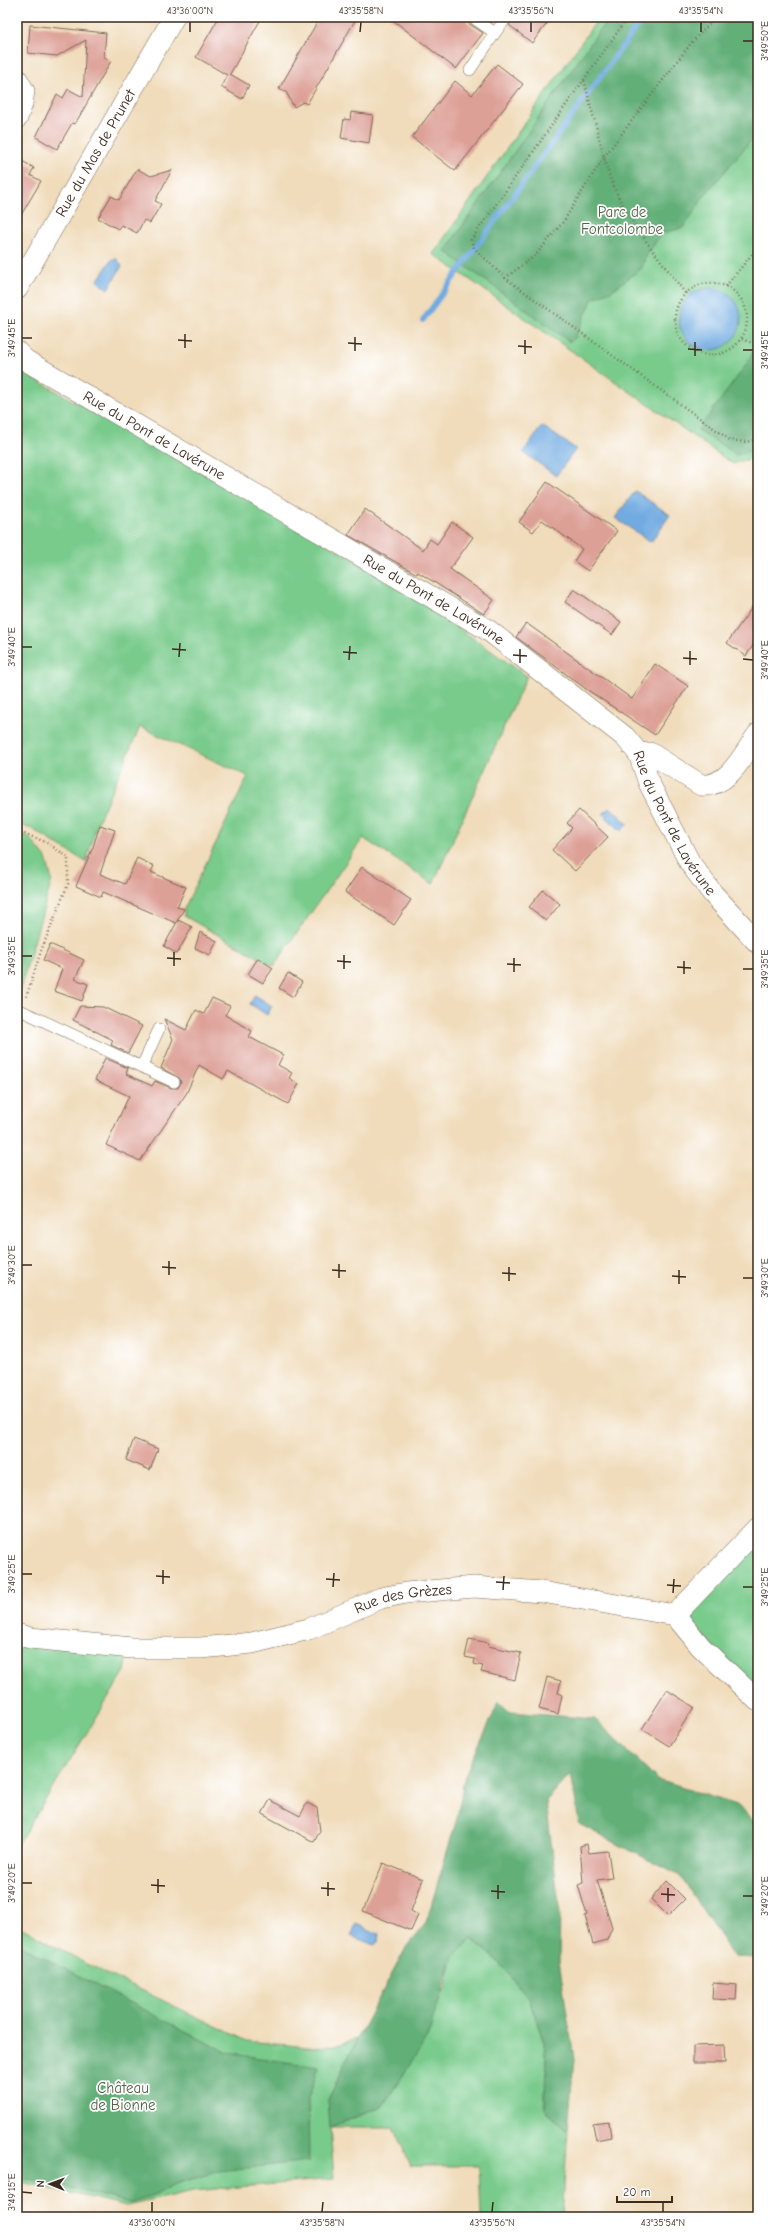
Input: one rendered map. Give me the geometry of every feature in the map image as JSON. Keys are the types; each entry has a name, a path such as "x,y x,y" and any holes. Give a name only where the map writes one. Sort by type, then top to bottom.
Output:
{"street":[{"name":"Rue du Mas de Prunet","path":"17,289 174,17"},
{"path":"17,79 24,91 22,104 17,118"},
{"name":"Rue du Pont de Lavérune","path":"17,352 25,360 488,630 625,737 639,754 649,784 690,863 713,894 758,943"},
{"path":"639,754 650,753 701,785 707,786 717,783 730,774 758,734"},
{"path":"758,1528 675,1615 701,1647 758,1701"},
{"name":"Rue des Grèzes","path":"17,1634 30,1638 132,1648 201,1648 252,1642 309,1629 381,1598 406,1593 474,1587 542,1592 675,1615"}],"lane":[{"path":"472,17 495,33"},
{"path":"470,70 507,17"},
{"path":"22,1011 174,1082"},
{"path":"142,1066 159,1029"}],"path":[{"path":"628,17 471,240 474,248 505,278 730,440 746,442 758,439"},
{"path":"505,278 536,255 563,222 604,157 692,42 716,17"},
{"path":"584,80 608,176 622,205 685,293"},
{"path":"726,286 758,247"},
{"path":"715,282 726,286 739,296 746,311 746,328 742,339 729,350 717,354 704,354 692,350 683,341 677,330 675,318 677,306 685,293 692,287 703,283 715,282"},
{"path":"742,339 758,346"},
{"path":"17,831 46,842 68,858 68,884 41,951 22,1011"}],"green space":[{"name":"Parc de Fontcolombe","path":"599,17 758,17 758,456 733,464 433,254"},
{"name":"Parc de Fontcolombe","path":"609,17 758,17 758,132 705,195 684,227 661,234 645,258 642,268 611,291 593,298 575,338 570,342 445,251"},
{"path":"758,341 758,448 737,455 698,430 747,364"},
{"path":"17,369 283,518 397,585 527,676 433,884 363,838 274,966 184,916 184,909 248,776 140,727 97,824 86,862 32,829 17,824"},
{"path":"17,833 28,836 46,858 52,880 17,1000"},
{"path":"758,1534 758,1694 691,1622 691,1608"},
{"path":"17,1642 119,1651 127,1661 125,1671 17,1846"},
{"path":"499,1702 510,1712 595,1719 658,1780 737,1805 758,1825 758,1958 734,1957 680,1876 579,1824 571,1773 546,1801 560,1913 559,1961 574,2059 568,2130 545,2109 546,2049 529,1998 494,1957 472,1939 452,1959 427,2039 382,2107 330,2127 328,2100 357,2039 407,1946 426,1923 457,1818 465,1775"},
{"name":"Château de Bionne","path":"17,1925 85,1963 247,2041 307,2047 333,2046 357,2039 328,2100 445,1989 452,1959 472,1939 494,1957 529,1998 546,2049 545,2109 568,2130 562,2217 481,2217 479,2166 411,2166 393,2127 330,2127 334,2179 193,2191 127,2206 17,2181"},
{"name":"Château de Bionne","path":"17,1944 228,2053 319,2067 308,2098 309,2161 219,2171 173,2185 156,2195 131,2203 17,2176"}],"water":[{"path":"112,259 117,259 122,266 108,289 97,281"},
{"path":"710,288 722,290 732,297 739,307 741,319 739,331 732,341 722,348 710,350 698,348 688,341 681,331 679,319 681,307 688,297 698,290"},
{"path":"542,426 576,449 556,476 523,452"},
{"path":"635,491 670,515 651,542 615,518"},
{"path":"610,807 628,824 621,831 603,814"},
{"path":"255,995 272,1006 267,1015 250,1004"},
{"path":"356,1924 379,1934 378,1942 374,1945 351,1936"}],"building":[{"path":"219,17 262,17 230,74 249,85 242,99 221,87 227,75 196,57"},
{"path":"320,17 357,17 307,104 303,102 294,107 286,92 279,89"},
{"path":"389,17 465,17 468,23 483,33 456,69"},
{"path":"514,17 552,17 532,43 509,25"},
{"path":"30,25 106,33 104,57 111,61 75,124 72,123 57,149 36,137 57,94 63,98 68,89 83,97 86,40 57,56 28,53"},
{"path":"497,64 523,84 455,171 412,137 455,81 472,95"},
{"path":"351,112 373,115 369,143 341,138 344,119 350,120"},
{"path":"17,158 34,168 30,175 41,181 17,222"},
{"path":"137,169 151,176 172,170 155,201 161,204 150,223 144,220 137,233 121,225 118,229 98,218 111,196 119,200"},
{"path":"547,482 617,531 588,571 574,561 582,549 542,520 533,532 519,522"},
{"path":"365,509 423,550 430,539 437,544 452,522 473,537 450,569 494,600 484,614 418,572 417,574 348,535"},
{"path":"574,589 621,622 612,635 565,602"},
{"path":"758,599 758,638 746,656 727,643"},
{"path":"526,623 632,699 655,664 688,686 655,735 586,689 516,637"},
{"path":"579,810 608,837 575,871 552,850 572,828 567,823"},
{"path":"100,825 115,830 100,874 125,884 137,858 154,866 151,872 186,887 177,907 184,909 176,923 103,892 101,897 76,886 93,847"},
{"path":"362,867 411,900 394,925 345,892"},
{"path":"543,890 560,904 546,921 529,907"},
{"path":"178,920 192,927 177,954 164,946"},
{"path":"200,932 217,941 210,955 195,948"},
{"path":"50,944 84,960 75,979 88,984 82,1001 54,991 62,969 43,960"},
{"path":"258,958 273,968 263,983 248,974"},
{"path":"288,973 302,982 293,997 279,988"},
{"path":"212,998 230,1006 225,1015 252,1031 249,1037 283,1055 278,1065 292,1073 289,1078 299,1084 288,1104 228,1071 223,1079 199,1065 186,1094 140,1161 106,1145 129,1096 95,1080 105,1058 128,1068 126,1074 152,1086 155,1081 171,1088 178,1088 181,1082 179,1078 161,1068 173,1039 164,1019 186,1030 196,1010 204,1014"},
{"path":"80,1006 103,1007 142,1026 128,1053 111,1045 113,1040 73,1020"},
{"path":"134,1439 158,1449 150,1470 126,1460"},
{"path":"469,1639 489,1643 488,1646 521,1653 515,1680 481,1672 483,1666 474,1664 475,1659 465,1657"},
{"path":"547,1677 561,1681 558,1693 562,1695 558,1714 539,1709"},
{"path":"667,1690 694,1707 669,1746 642,1729"},
{"path":"270,1800 300,1816 307,1803 317,1808 320,1831 314,1842 262,1814"},
{"path":"587,1844 589,1853 608,1851 612,1878 597,1880 612,1928 607,1940 593,1944 585,1916 587,1915 578,1885 583,1883 580,1846"},
{"path":"383,1863 423,1879 411,1911 418,1915 411,1931 363,1911"},
{"path":"667,1881 685,1899 668,1916 651,1899"},
{"path":"713,1983 737,1985 736,2000 712,1999"},
{"path":"724,2045 725,2063 693,2063 693,2046"},
{"path":"609,2122 611,2137 596,2140 593,2124"}],"waterway":[{"path":"423,320 644,17"}]}
